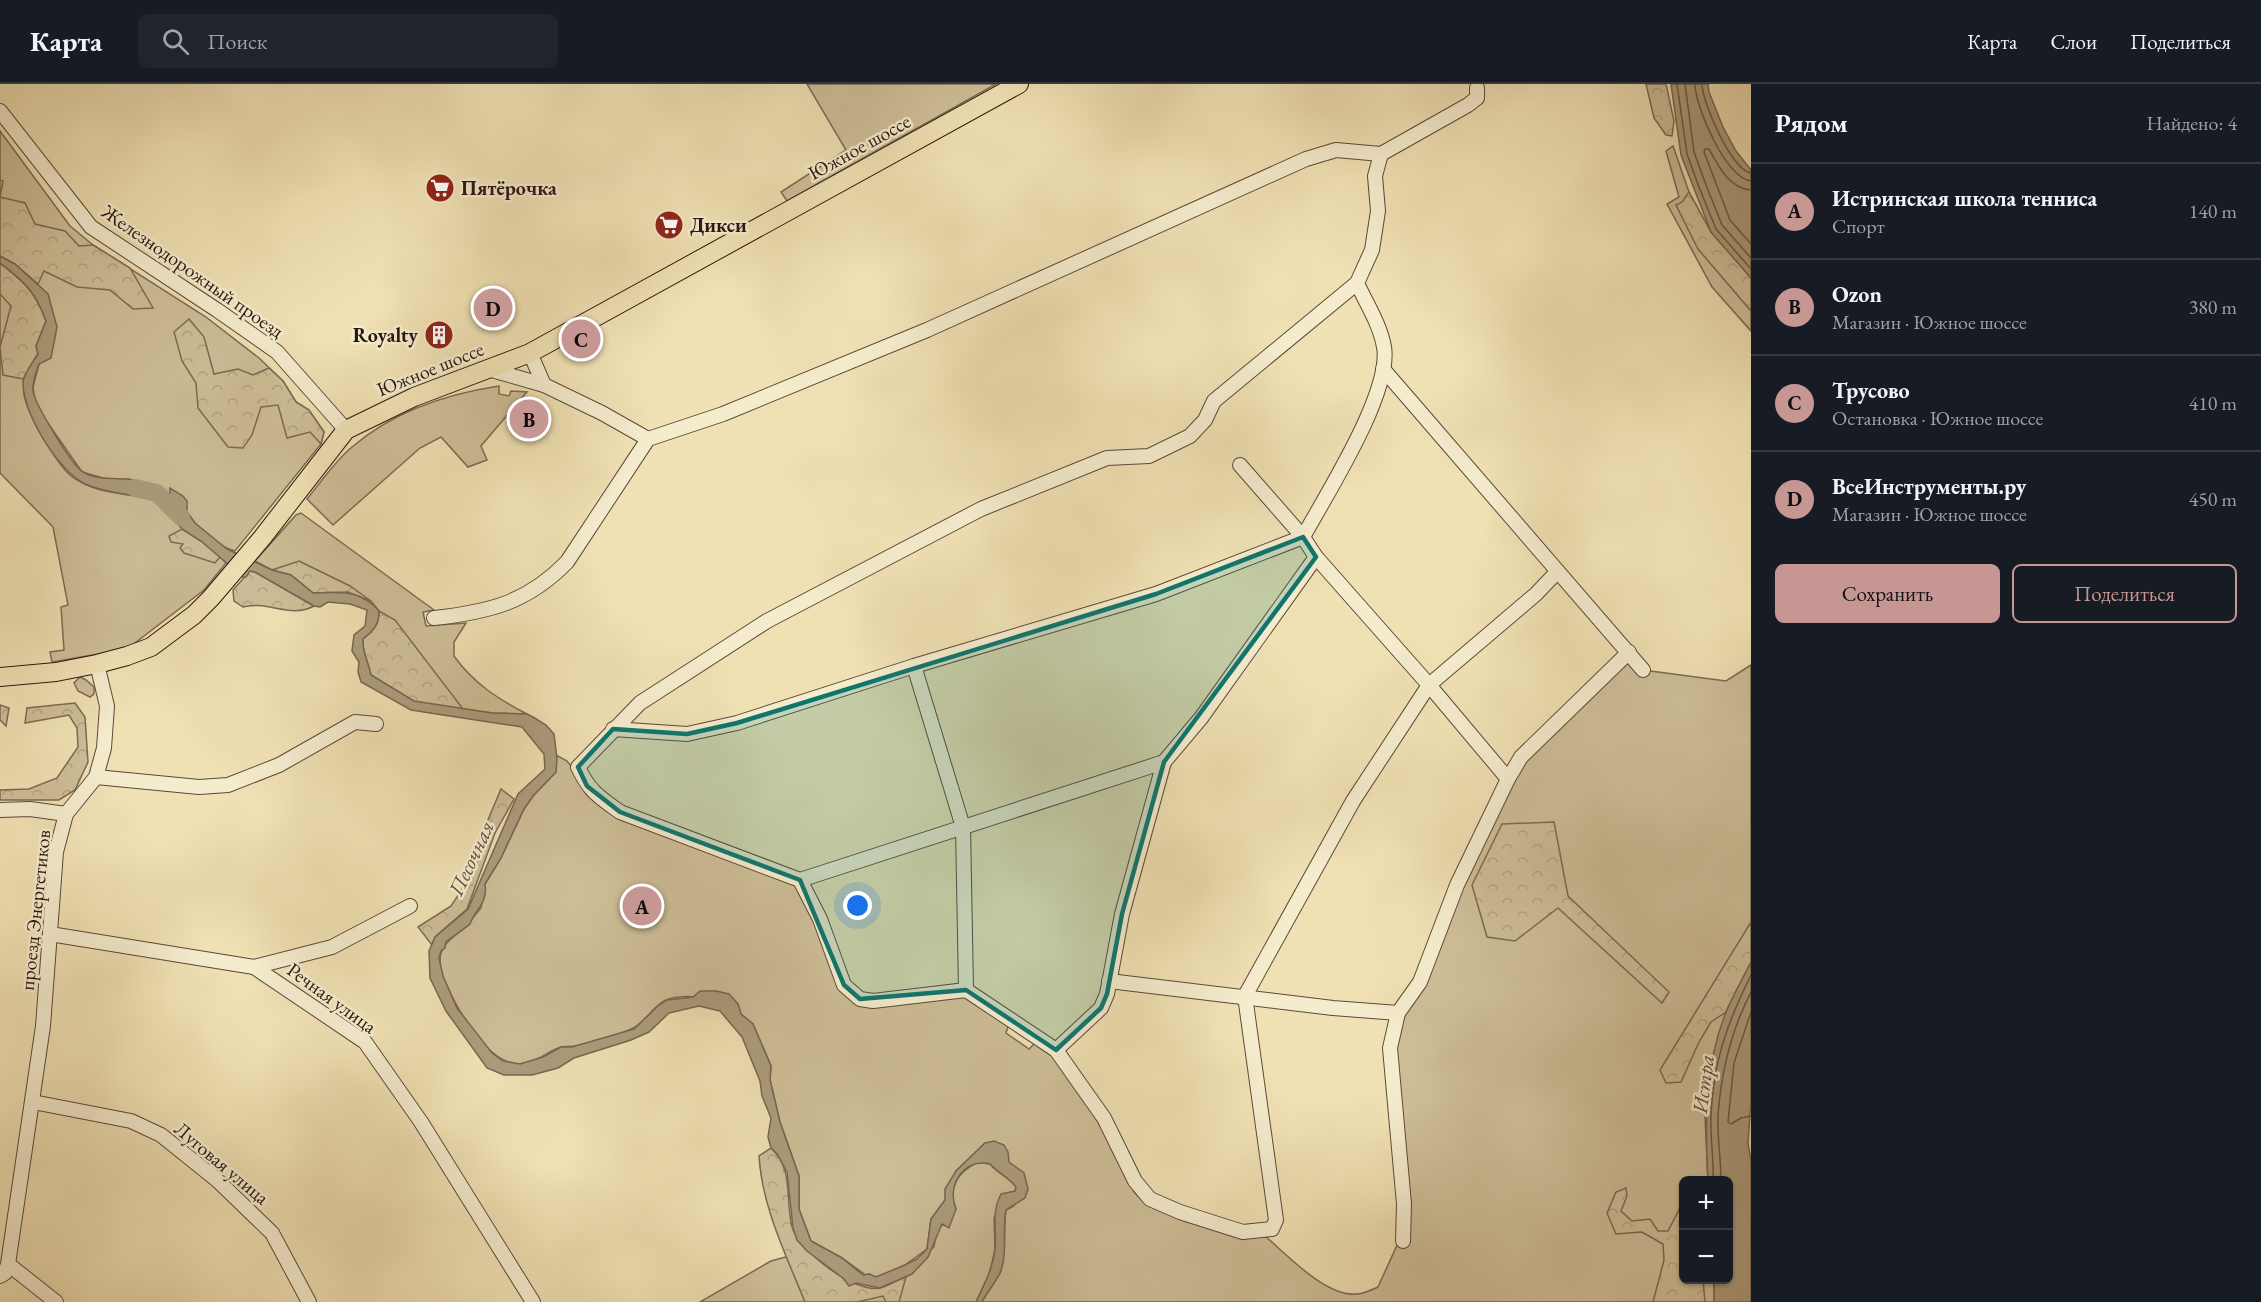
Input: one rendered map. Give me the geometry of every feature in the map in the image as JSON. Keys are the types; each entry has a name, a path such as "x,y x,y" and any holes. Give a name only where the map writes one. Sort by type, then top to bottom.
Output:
{"main road":[{"name":"Южное шоссе","path":"0,677 56,672 97,664 151,647 194,615 211,598 262,538 346,430 414,397 530,354 1019,84"}],"street":[{"path":"434,618 503,606 535,590 552,577 567,562 648,440 723,414 927,330 1306,159 1335,150 1381,154 1468,105 1477,98 1480,87"},
{"name":"Железнодорожный проезд","path":"0,111 91,227 277,352 346,430"},
{"path":"1164,762 800,880 620,812 587,786 578,767 640,703 767,621 981,509 1107,458 1149,456 1190,436 1205,420 1214,401 1357,283 1372,250 1378,211 1375,176 1381,154"},
{"path":"613,729 687,735 737,723 914,666 1156,594 1303,537 1368,418 1383,369 1384,349 1380,332 1357,283"},
{"path":"530,354 544,385"},
{"path":"488,369 544,385 602,413 648,440"},
{"path":"1383,369 1643,670"},
{"path":"1240,465 1303,537 1316,557 1429,684 1508,779"},
{"path":"1056,1050 1101,1008 1107,994 1122,915 1164,762 1202,718 1316,557"},
{"path":"800,880 820,919 844,984 860,999 873,1001 966,990 1056,1050 1104,1118 1135,1181 1150,1199 1180,1212 1243,1232 1272,1228 1276,1220 1245,996 1353,801 1429,684 1536,594 1557,572"},
{"path":"1403,1241 1404,1204 1390,1048 1398,1012 1420,982 1457,885 1521,757 1629,652"},
{"name":"проезд Энергетиков","path":"0,1276 5,1273 8,1264 33,1102 43,1026 56,852 66,814 96,777 104,748 107,706 97,664"},
{"path":"914,666 963,827 966,990"},
{"path":"96,777 199,787 228,785 279,765 355,722 376,724"},
{"path":"0,810 30,809 66,814"},
{"path":"254,967 332,946 410,906"},
{"name":"Речная улица","path":"50,934 254,967 365,1042 421,1122 533,1302"},
{"path":"1109,981 1333,1008 1398,1012"},
{"name":"Луговая улица","path":"33,1102 130,1121 161,1135 217,1180 272,1233 309,1302"},
{"path":"8,1264 56,1302"}],"highlighted area":[{"path":"1303,537 1316,557 1164,762 1122,914 1107,994 1101,1008 1056,1050 966,990 860,999 844,985 800,880 620,812 587,786 578,767 613,729 687,734 737,723 1156,594"}],"green space":[{"path":"807,84 996,84 787,201 781,192 846,150"},
{"path":"1646,84 1666,84 1674,121 1672,136 1666,135 1654,118"},
{"path":"0,131 70,226 93,245 206,317 259,358 283,381 296,402 309,410 324,432 321,444 235,551 215,541 202,530 170,489 170,497 129,479 110,480 82,472 45,419 35,401 33,387 39,364 15,264 0,256"},
{"path":"1673,146 1689,192 1711,232 1751,278 1751,331 1712,287 1667,204 1679,197 1666,151"},
{"path":"0,180 3,181 0,197"},
{"path":"1689,192 1711,232 1751,278 1751,311 1698,249 1676,205 1682,202"},
{"path":"0,197 25,203 35,224 65,231 79,246 93,245 130,268 153,308 133,309 110,290 77,287 44,271 38,284 15,264 0,256"},
{"path":"0,263 26,283 24,395 33,419 60,464 71,476 92,487 161,502 158,495 162,494 226,563 204,590 127,649 52,662 50,652 64,650 61,607 68,605 53,527 0,473"},
{"path":"0,263 28,288 38,302 46,321 36,346 38,353 23,379 3,375 0,347 11,306 0,294"},
{"path":"189,319 204,337 214,374 238,369 253,375 269,368 283,381 296,402 309,410 324,432 321,444 310,432 287,438 278,405 261,407 252,435 243,448 228,447 198,408 196,383 182,361 174,332"},
{"path":"499,386 499,394 509,396 511,391 527,392 481,446 487,460 468,467 441,437 420,448 333,525 307,499 346,453 385,423 440,399"},
{"path":"301,513 434,610 423,612 426,626 466,623 454,642 454,656 461,666 487,690 527,714 492,713 414,702 379,611 371,601 272,570 255,561 296,515"},
{"path":"182,529 220,557 215,563 184,553 180,548 183,544 171,542 169,536"},
{"path":"299,561 350,586 371,601 348,592 313,593 291,575 272,570"},
{"path":"250,571 314,606 296,611 252,605 243,607 234,601 233,590"},
{"path":"379,611 395,620 463,709 414,702 371,675 364,653 363,639 375,627"},
{"path":"1628,658 1643,670 1726,681 1751,665 1751,962 1726,1012 1705,1117 1708,1176 1679,1176 1679,1284 1714,1284 1714,1302 982,1302 1000,1273 1006,1210 1014,1206 1024,1173 1017,1170 985,1143 956,1171 945,1200 931,1219 927,1249 905,1265 876,1278 869,1274 867,1276 842,1258 811,1241 799,1209 799,1176 780,1122 770,1080 771,1066 753,1024 741,1014 738,1004 702,998 683,997 666,1000 636,1027 589,1043 561,1047 519,1064 507,1061 495,1054 473,1031 456,1003 441,968 441,952 444,946 470,924 481,908 485,884 501,858 524,809 556,772 556,755 567,761 577,774 586,794 600,804 800,885 846,996 967,997 1009,1024 1006,1033 1029,1049 1036,1042 1053,1054 1102,1121 1134,1192 1144,1202 1205,1227 1256,1237 1264,1235 1320,1282 1344,1293 1362,1293 1378,1287 1403,1232 1395,1049 1401,1018 1524,760"},
{"path":"80,677 94,687 94,694 90,697 78,691 74,683"},
{"path":"75,703 85,717 88,762 75,790 59,800 0,800 0,790 29,789 57,778 78,747 77,728 69,715 25,723 27,708"},
{"path":"0,705 9,708 6,726 0,720"},
{"path":"501,789 514,799 495,833 467,909 435,937 432,945 418,927 451,906 463,888 477,846"},
{"path":"1554,822 1568,896 1669,992 1662,1003 1558,908 1515,941 1487,937 1472,885 1502,824"},
{"path":"1751,922 1751,962 1726,1012 1711,1022 1681,1082 1666,1083 1660,1070"},
{"path":"771,1148 783,1165 788,1185 792,1227 805,1247 816,1258 843,1277 869,1288 880,1288 906,1277 899,1302 886,1302 883,1296 857,1302 805,1302 776,1230 765,1194 759,1156"},
{"path":"977,1162 990,1164 1016,1187 1015,1191 1008,1194 994,1218 995,1249 990,1272 976,1302 700,1302 771,1261 807,1251 880,1288 934,1247 936,1235 942,1224 947,1226 956,1209 953,1194 956,1181 964,1171"},
{"path":"1626,1188 1627,1196 1621,1211 1632,1221 1650,1219 1658,1231 1668,1231 1679,1210 1679,1284 1703,1284 1705,1302 1653,1302 1664,1260 1663,1244 1642,1232 1616,1234 1607,1213 1616,1192"}],"water":[{"path":"1671,84 1708,84 1723,127 1736,151 1751,170 1751,278 1711,232 1681,155"},
{"path":"0,256 15,264 48,294 57,327 51,358 39,364 33,391 55,434 71,459 83,472 99,477 139,481 170,497 170,488 187,501 187,512 195,523 227,549 272,570 291,575 313,593 349,593 372,604 379,611 378,620 375,627 363,639 364,653 371,675 414,701 492,713 527,714 546,725 554,734 556,772 524,809 501,858 485,884 485,897 470,924 446,942 439,958 443,976 457,1008 492,1053 503,1061 520,1064 543,1057 561,1047 572,1047 634,1029 667,1000 693,997 700,991 729,994 738,1004 741,1014 753,1024 771,1066 770,1080 780,1122 799,1176 799,1209 811,1241 842,1258 863,1275 869,1274 876,1277 917,1259 927,1249 931,1219 945,1200 945,1189 956,1171 985,1143 994,1141 1004,1145 1008,1152 1009,1162 1024,1173 1028,1189 1025,1198 1006,1210 1004,1250 1000,1273 982,1302 976,1302 994,1256 998,1201 1001,1194 1015,1191 1016,1187 990,1164 981,1163 965,1169 953,1191 956,1209 949,1228 942,1224 928,1257 912,1274 880,1288 856,1283 849,1286 844,1279 807,1251 797,1240 793,1228 787,1172 771,1148 768,1137 771,1118 762,1096 760,1081 742,1037 720,1011 699,1006 669,1013 649,1032 574,1058 558,1068 532,1075 504,1075 487,1068 446,1011 430,978 429,951 435,937 468,909 518,794 545,769 544,754 522,727 411,710 361,682 358,672 359,662 352,651 354,635 365,626 367,610 350,604 328,602 320,607 314,606 255,572 250,571 246,577 243,577 201,541 182,529 163,506 162,494 158,495 161,503 94,488 75,477 64,467 53,454 35,424 24,394 23,382 38,354 36,346 46,321 33,294 16,275 0,263"},
{"path":"1751,962 1751,1100 1748,1143 1751,1161 1751,1302 1714,1302 1714,1284 1733,1284 1733,1176 1708,1176 1706,1137 1708,1095 1713,1053 1726,1012"}],"waterway":[{"name":"Песочная","path":"135,488 157,493 181,517"}],"place":[{"name":"Пятёрочка","path":"440,188"},
{"name":"Дикси","path":"669,225"},
{"name":"ВсеИнструменты.ру","path":"493,308"},
{"name":"Royalty","path":"439,335"},
{"name":"Трусово","path":"581,339"},
{"name":"Ozon","path":"529,419"},
{"name":"Истринская школа тенниса","path":"642,906"}],"water label":[{"name":"Истра","path":"1703,1084"}]}
